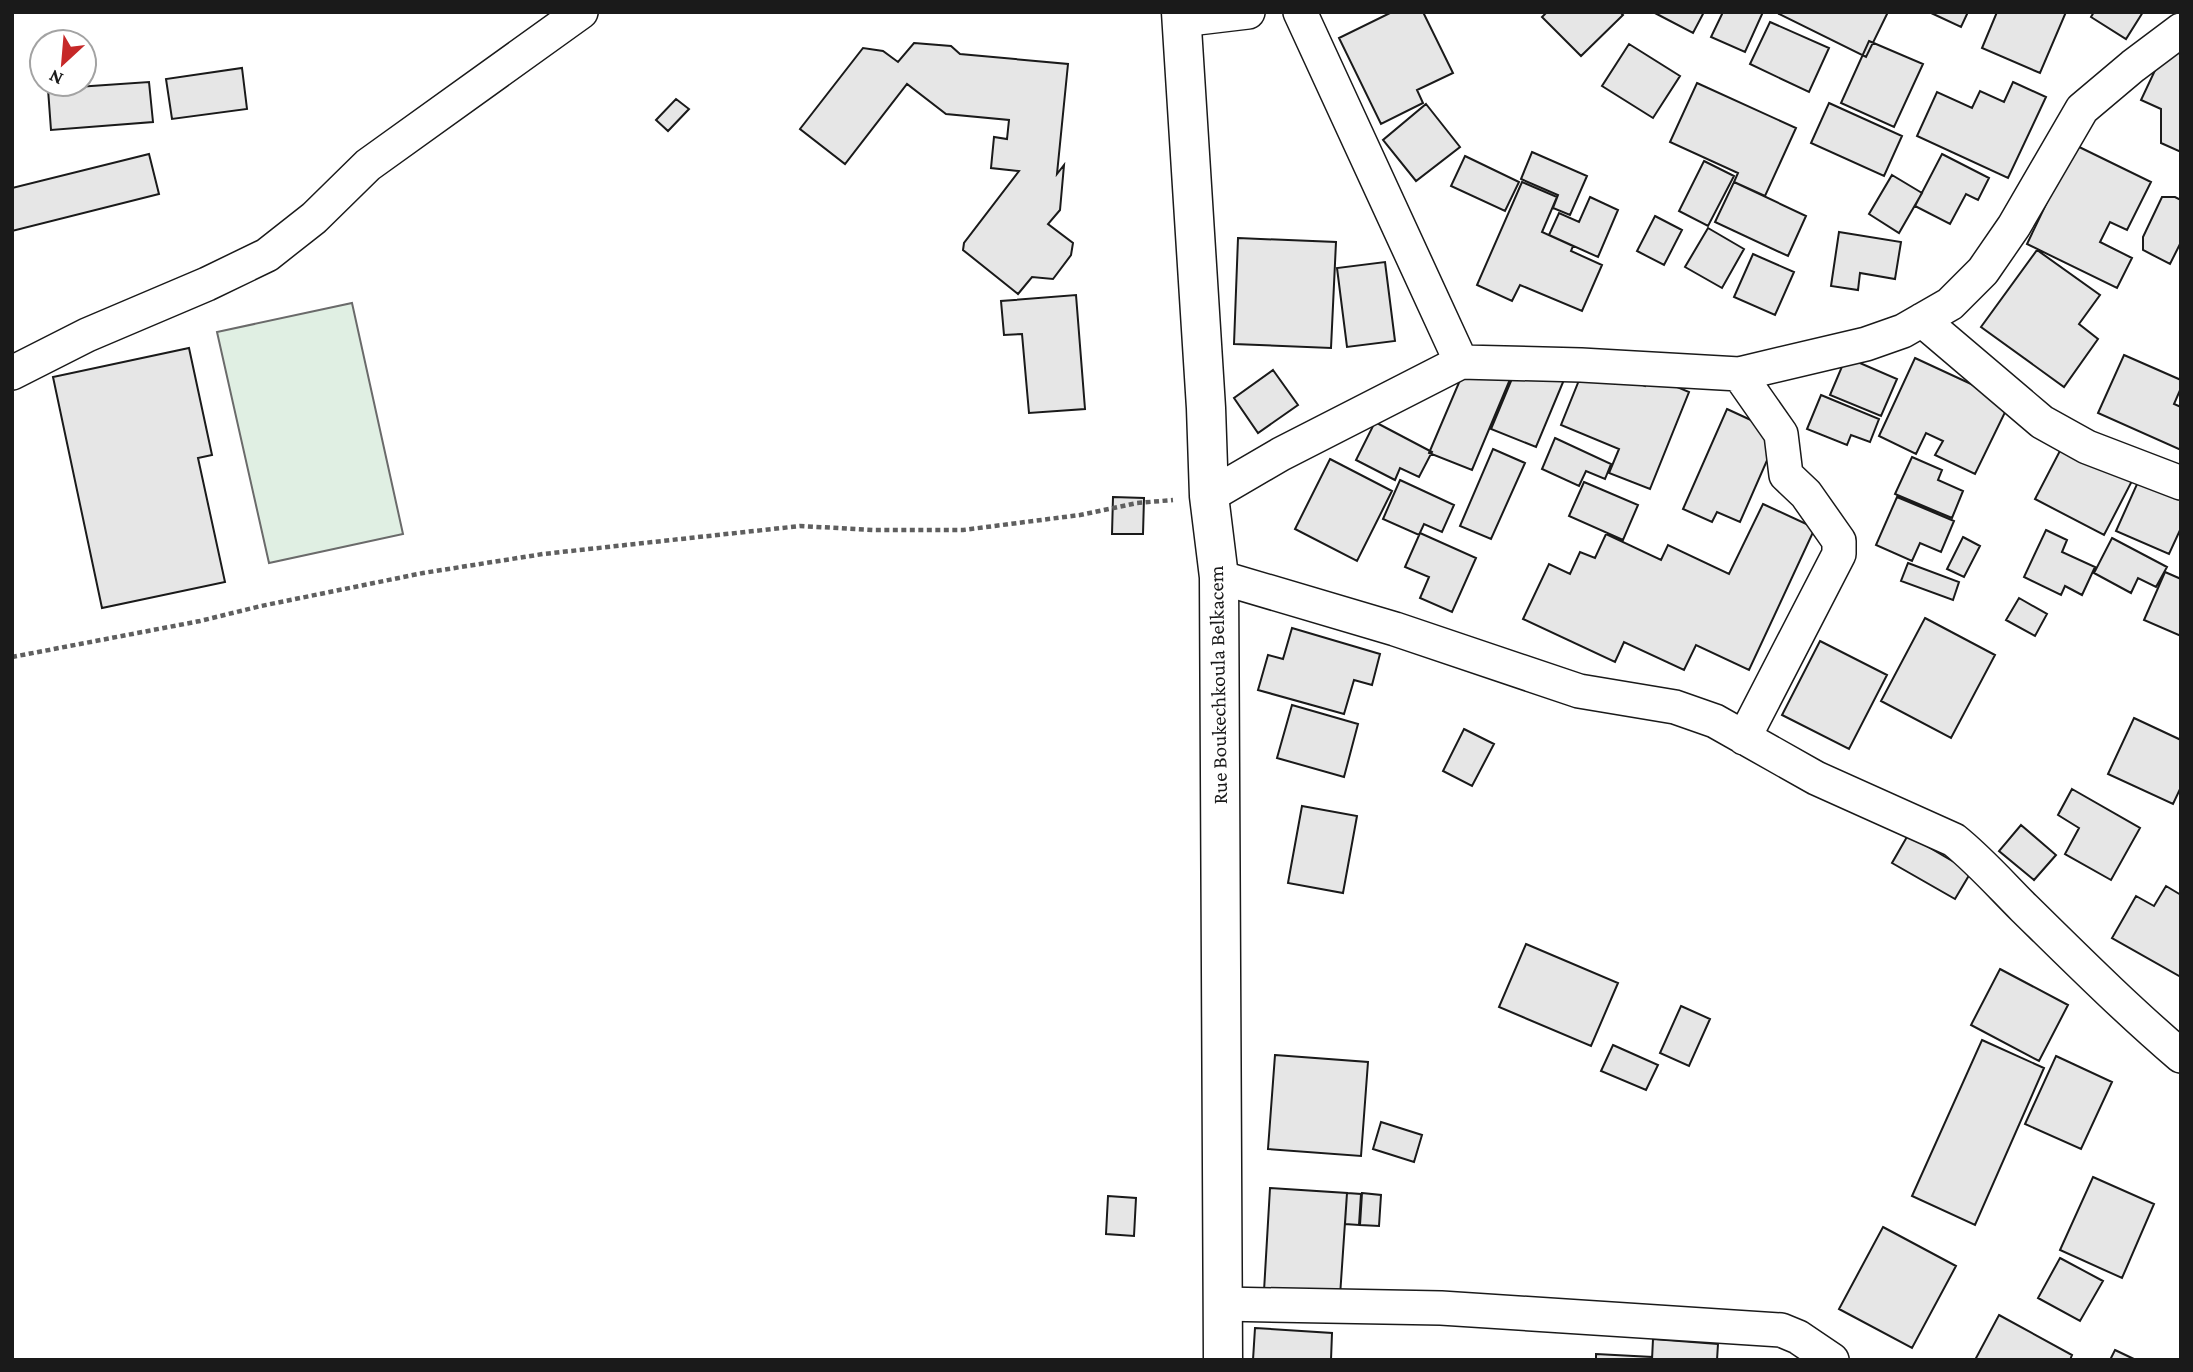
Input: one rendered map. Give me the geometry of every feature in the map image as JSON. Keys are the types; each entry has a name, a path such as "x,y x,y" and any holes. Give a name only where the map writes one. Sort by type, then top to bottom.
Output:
{"street":[{"path":"12,373 87,335 207,284 267,255 314,218 368,165 581,12"},
{"path":"1181,16 1248,12"},
{"path":"1300,12 1461,362"},
{"name":"Rue Boukechkoula Belkacem","path":"1181,16 1206,408 1209,496 1219,577 1223,1360"},
{"path":"1209,496 1281,454 1461,362 1581,365 1739,374 1866,344 1903,331 1950,303 1983,271 2014,226 2082,109 2181,30"},
{"path":"1922,320 2042,422 2087,447 2181,483"},
{"path":"1739,374 1782,434 1787,475 1806,494 1839,541 1839,554 1744,738"},
{"path":"1219,577 1395,629 1579,691 1675,707 1715,721 1816,778 1954,840 1973,855 2124,1006 2181,1056"},
{"path":"1222,1304 1441,1308 1781,1330 1798,1337 1832,1360"}],"path":[{"path":"12,657 200,621 423,573 543,554 800,526 874,530 963,530 1080,515 1138,503 1209,496"}],"green space":[{"path":"352,303 403,534 269,563 217,332"}],"building":[{"path":"1392,12 1423,12 1453,73 1417,90 1423,103 1381,124 1339,38"},
{"path":"1547,12 1620,12 1623,15 1581,56 1542,17"},
{"path":"1653,12 1704,12 1693,33"},
{"path":"1723,12 1763,12 1745,52 1711,37"},
{"path":"1888,12 1866,57 1779,14"},
{"path":"1929,12 1968,12 1961,27"},
{"path":"1997,12 2066,12 2040,73 1982,48"},
{"path":"2094,12 2143,12 2126,39 2091,17"},
{"path":"1770,22 1829,48 1809,92 1750,64"},
{"path":"1869,41 1923,64 1894,127 1841,103"},
{"path":"914,43 951,46 960,54 1068,64 1057,174 1064,165 1060,210 1048,224 1073,243 1071,255 1053,279 1032,277 1018,294 963,250 964,243 1019,171 991,168 994,137 1007,139 1009,120 946,114 907,84 845,164 800,129 863,48 883,51 898,62"},
{"path":"1629,44 1680,76 1653,118 1602,86"},
{"path":"2166,47 2181,54 2181,152 2161,143 2161,109 2141,100"},
{"path":"242,68 247,109 172,119 166,79"},
{"path":"149,82 153,122 51,130 49,98 98,98 98,86"},
{"path":"2013,82 2046,97 2008,178 1917,136 1937,92 1972,108 1980,91 2004,102"},
{"path":"1697,83 1796,128 1765,196 1734,182 1738,173 1670,142"},
{"path":"676,99 689,109 668,131 656,120"},
{"path":"1829,103 1902,136 1884,176 1811,143"},
{"path":"1426,104 1460,147 1416,181 1383,140"},
{"path":"2071,143 2151,182 2127,230 2110,222 2100,242 2132,258 2117,288 2027,244"},
{"path":"1532,152 1587,176 1570,215 1553,208 1558,195 1521,179"},
{"path":"149,154 159,194 12,231 12,188"},
{"path":"1942,154 1989,178 1978,200 1966,194 1950,224 1915,206"},
{"path":"1465,156 1519,182 1505,211 1451,186"},
{"path":"1704,161 1734,176 1708,226 1679,211"},
{"path":"1892,175 1922,193 1899,233 1869,214"},
{"path":"1522,182 1557,197 1542,232 1573,246 1571,251 1602,265 1582,311 1520,285 1512,301 1477,285"},
{"path":"1734,182 1806,216 1788,256 1715,222"},
{"path":"1590,197 1618,210 1598,257 1549,235 1559,213 1579,222"},
{"path":"2162,197 2181,200 2181,242 2170,264 2143,250 2143,237"},
{"path":"1655,216 1682,230 1664,265 1637,251"},
{"path":"1708,228 1744,249 1722,288 1685,267"},
{"path":"1839,232 1901,242 1895,279 1860,273 1858,290 1831,286"},
{"path":"1238,238 1336,242 1331,348 1234,344"},
{"path":"2037,250 2100,295 2079,324 2098,339 2064,387 1981,327"},
{"path":"1753,254 1794,272 1775,315 1734,297"},
{"path":"1385,262 1395,341 1347,347 1337,268"},
{"path":"1076,295 1085,409 1029,413 1022,334 1004,335 1001,301"},
{"path":"189,348 212,455 198,458 225,582 102,608 53,377"},
{"path":"2124,355 2181,380 2181,388 2174,404 2181,407 2181,450 2098,413"},
{"path":"1521,357 1566,375 1536,447 1491,429"},
{"path":"1846,357 1897,379 1881,416 1830,395"},
{"path":"1915,358 2010,402 1975,474 1935,455 1943,441 1926,433 1916,454 1879,436"},
{"path":"1469,359 1511,377 1472,470 1429,453"},
{"path":"1586,363 1645,386 1649,375 1689,392 1650,489 1609,473 1619,449 1561,425"},
{"path":"1273,370 1298,405 1258,433 1234,398"},
{"path":"1821,395 1879,419 1870,442 1851,435 1847,445 1807,429"},
{"path":"1727,409 1779,433 1740,522 1717,512 1712,522 1683,509"},
{"path":"1375,422 1432,452 1419,477 1400,468 1395,480 1356,460"},
{"path":"1555,438 1611,464 1605,479 1586,471 1579,486 1542,469"},
{"path":"2064,443 2133,479 2104,535 2035,499"},
{"path":"1493,449 1525,463 1491,539 1460,526"},
{"path":"1912,457 1942,470 1938,480 1963,491 1952,518 1895,494"},
{"path":"1330,459 1392,491 1357,561 1295,529"},
{"path":"2142,473 2181,491 2181,528 2169,554 2116,531"},
{"path":"1400,480 1454,505 1442,532 1424,524 1419,535 1383,519"},
{"path":"1584,482 1638,505 1623,540 1569,516"},
{"path":"1113,497 1144,498 1143,534 1112,534"},
{"path":"1897,497 1954,521 1941,552 1920,543 1912,561 1876,545"},
{"path":"1763,504 1815,528 1749,670 1696,645 1684,670 1624,642 1615,662 1523,619 1549,564 1570,574 1580,552 1595,558 1606,534 1661,560 1668,545 1729,574"},
{"path":"2046,530 2067,540 2062,552 2095,567 2082,595 2065,586 2061,595 2024,577"},
{"path":"1420,533 1476,558 1452,612 1420,598 1429,577 1405,567"},
{"path":"1963,537 1980,546 1964,577 1947,569"},
{"path":"2112,538 2167,567 2156,587 2138,578 2131,593 2094,573"},
{"path":"1908,563 1959,582 1953,600 1901,581"},
{"path":"2165,572 2181,579 2181,636 2144,620"},
{"path":"2019,598 2047,614 2035,636 2006,620"},
{"path":"1925,618 1995,655 1951,738 1881,701"},
{"path":"1292,628 1380,654 1372,685 1354,680 1344,714 1258,690 1268,655 1283,659"},
{"path":"1820,641 1887,675 1849,749 1782,715"},
{"path":"1292,705 1358,724 1344,777 1277,758"},
{"path":"2134,718 2181,740 2181,787 2173,804 2108,774"},
{"path":"1464,729 1494,744 1472,786 1443,771"},
{"path":"2072,789 2140,828 2111,880 2065,854 2079,828 2058,815"},
{"path":"1302,806 1357,816 1343,893 1288,883"},
{"path":"2021,825 2056,855 2034,880 1999,851"},
{"path":"1908,835 1971,872 1955,899 1892,863"},
{"path":"2166,886 2181,895 2181,977 2112,938 2136,896 2154,906"},
{"path":"1526,944 1618,983 1591,1046 1499,1007"},
{"path":"2000,969 2068,1005 2039,1061 1971,1025"},
{"path":"1681,1006 1710,1019 1689,1066 1660,1053"},
{"path":"1982,1040 2044,1068 1975,1225 1912,1196"},
{"path":"1613,1045 1658,1065 1646,1090 1601,1071"},
{"path":"1275,1055 1368,1062 1361,1156 1268,1149"},
{"path":"2056,1056 2112,1082 2081,1149 2025,1124"},
{"path":"1381,1122 1422,1135 1414,1162 1373,1149"},
{"path":"2093,1177 2154,1204 2122,1278 2060,1250"},
{"path":"1270,1188 1347,1193 1340,1296 1264,1291"},
{"path":"1347,1193 1361,1194 1359,1225 1345,1224"},
{"path":"1362,1193 1381,1195 1379,1226 1360,1225"},
{"path":"1108,1196 1136,1198 1134,1236 1106,1234"},
{"path":"1883,1227 1956,1266 1912,1348 1839,1309"},
{"path":"2060,1258 2103,1281 2080,1321 2038,1298"},
{"path":"1999,1315 2072,1355 2070,1360 1975,1360"},
{"path":"1255,1328 1332,1333 1331,1360 1253,1360"},
{"path":"1653,1339 1718,1344 1717,1360 1652,1360"},
{"path":"2115,1350 2136,1360 2110,1360"},
{"path":"1596,1354 1652,1357 1652,1360 1596,1360"}]}
